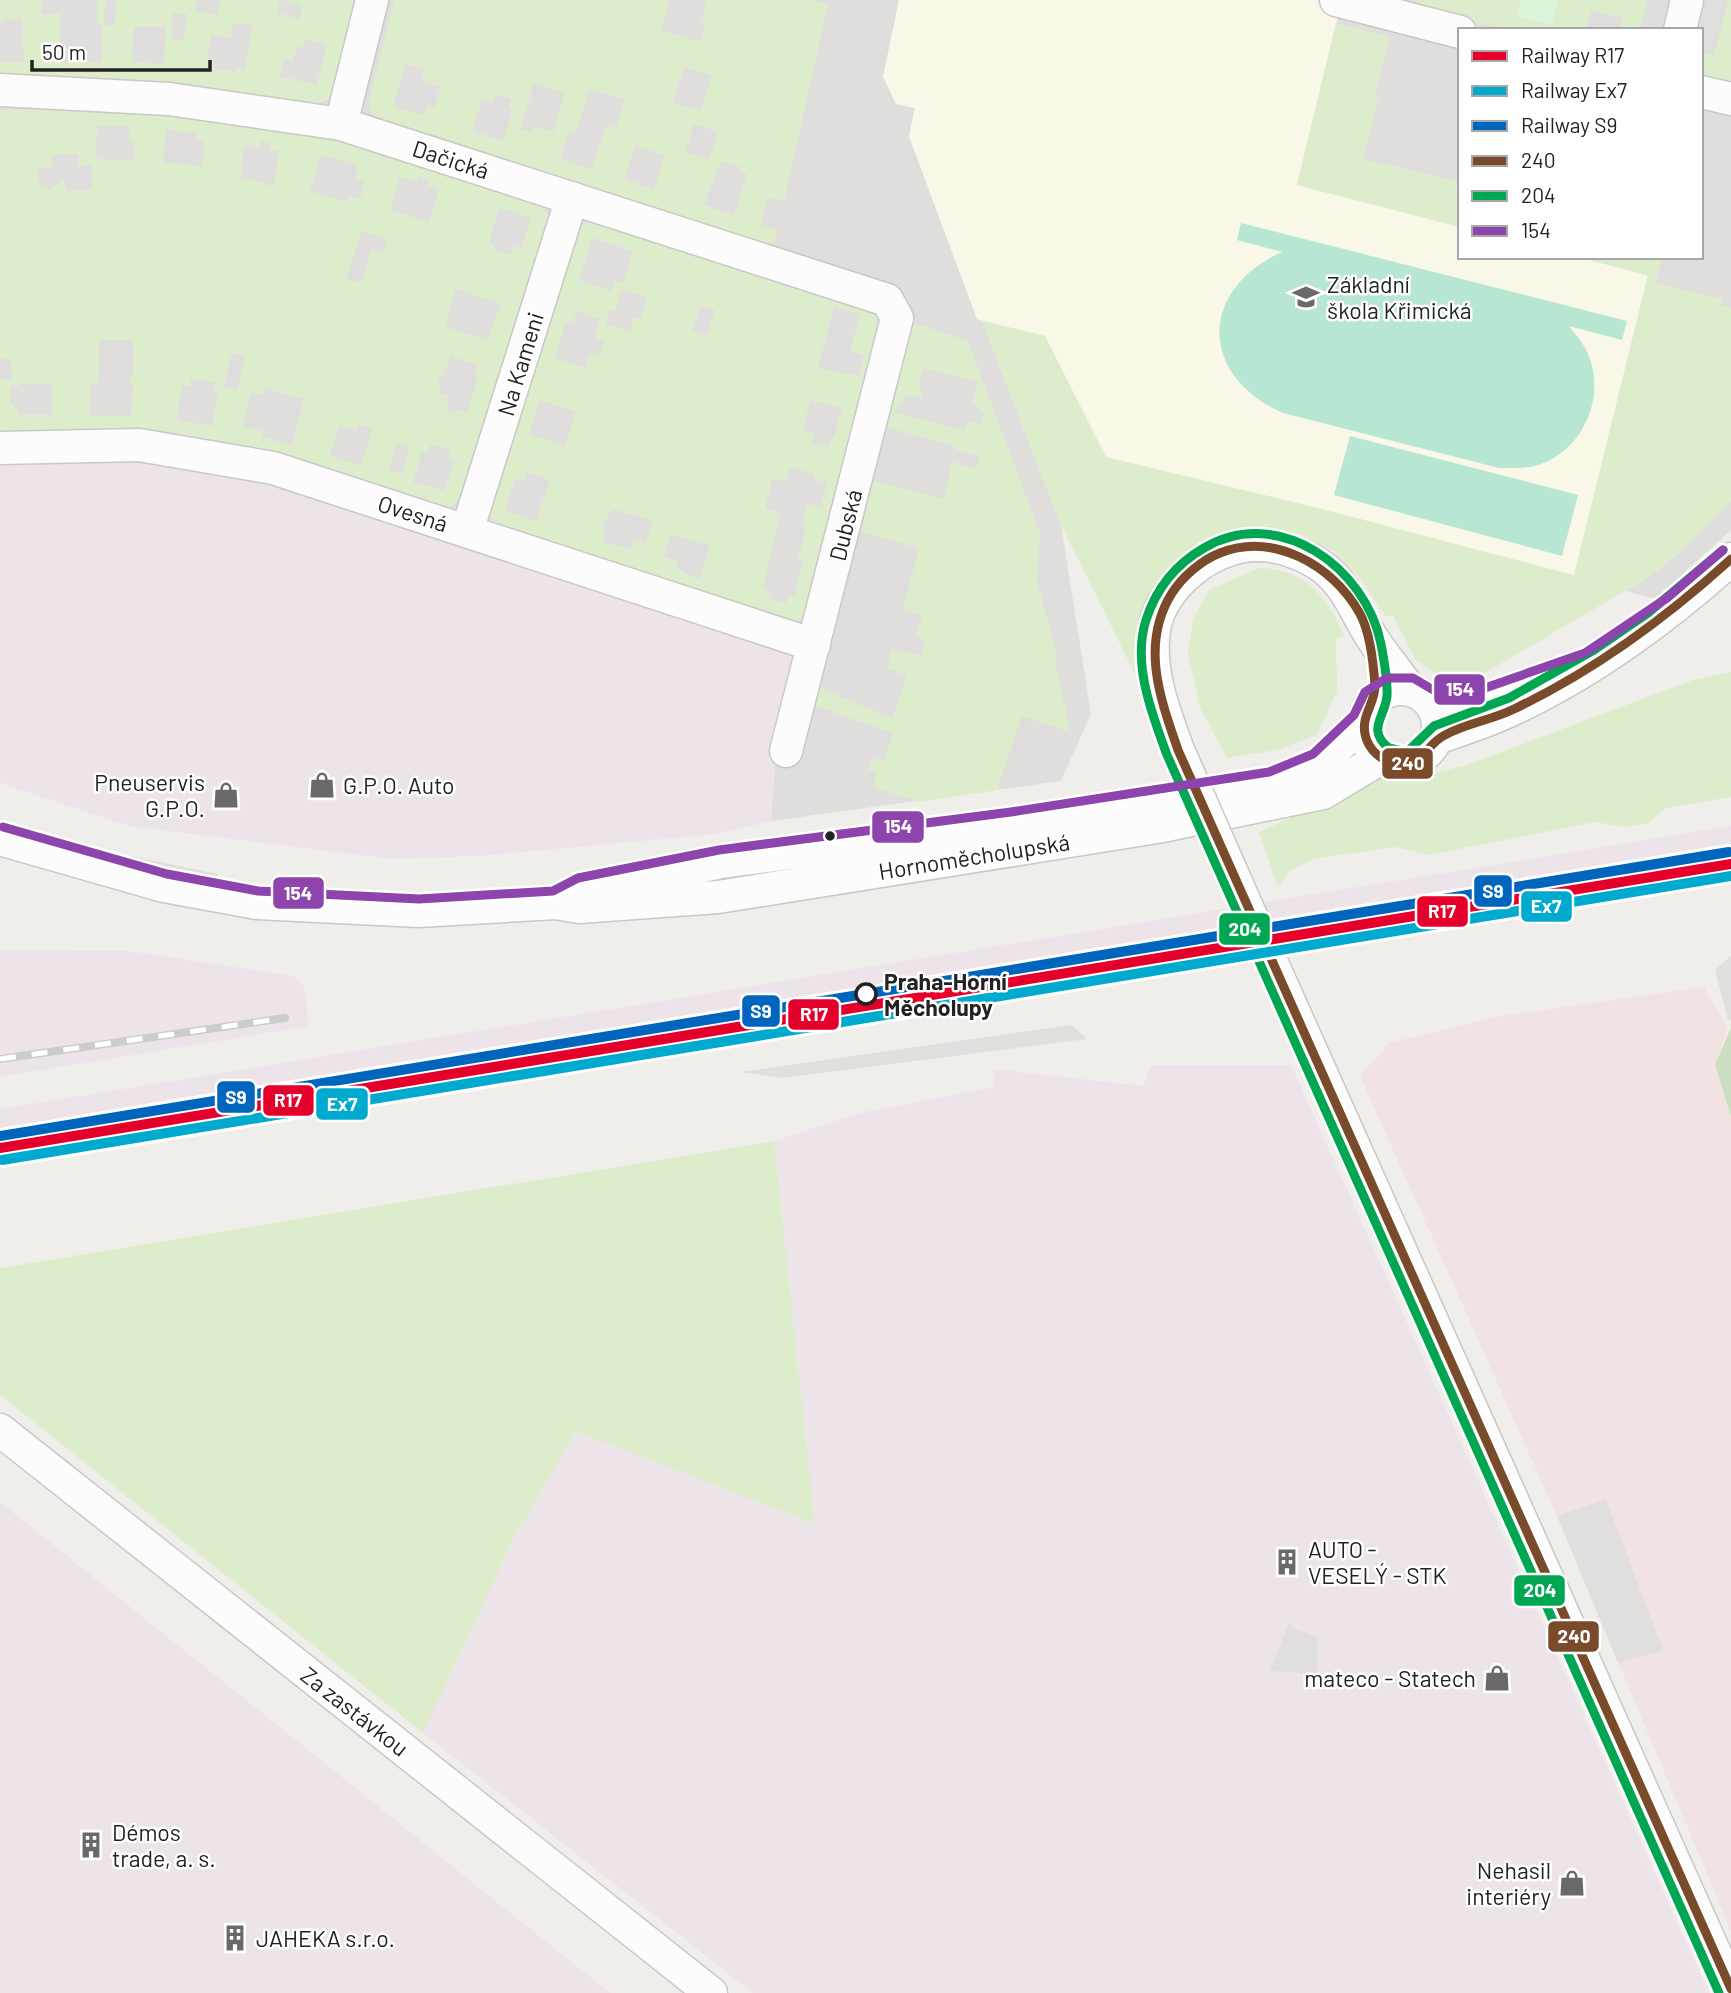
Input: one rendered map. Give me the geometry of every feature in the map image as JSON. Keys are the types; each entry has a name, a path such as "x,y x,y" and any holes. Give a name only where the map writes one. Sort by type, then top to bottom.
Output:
{"street":[{"path":"341,124 372,0"},
{"path":"1336,0 1458,31"},
{"path":"1680,28 1687,0"},
{"name":"Dačická","path":"0,90 169,99 341,124 887,300"},
{"path":"1703,92 1731,99"},
{"name":"Na Kameni","path":"467,531 572,198"},
{"name":"Dubská","path":"786,751 897,318 887,300"},
{"name":"Ovesná","path":"0,448 139,445 272,468 814,645"},
{"path":"1437,738 1438,720 1369,633 1343,588 1325,569 1306,557 1259,545 1235,548 1194,569 1166,601 1154,627 1152,650 1158,695 1178,750 1731,1989"},
{"name":"Hornoměcholupská","path":"0,839 164,886 257,903 419,911 556,903 579,907 718,897 1157,827 1323,793 1381,758 1401,764 1414,762 1426,755 1437,738 1513,709 1591,664 1674,608 1731,559"},
{"path":"1369,633 1367,743 1381,758"},
{"name":"Hornoměcholupská","path":"556,903 580,890 721,862 1013,824 1272,784 1320,764 1391,690 1421,697 1488,700 1591,664"},
{"name":"Za zastávkou","path":"0,1430 710,1993"}],"shaded area":[{"path":"0,0 899,0 883,77 915,108 909,136 977,319 982,321 1061,525 1091,714 1061,781 771,821 776,749 0,460"},
{"name":"Základní škola Křimická","path":"899,0 1342,0 1297,185 1458,226 1458,259 1587,259 1648,275 1574,576 1326,510 1106,457 1045,336 977,319 909,136 915,108 896,104 883,77"},
{"path":"1342,0 1731,0 1731,530 1655,599 1574,576 1648,276 1586,259 1703,259 1703,28 1458,28 1458,226 1297,185"},
{"path":"1706,0 1724,0 1711,52 1703,50 1703,28 1699,28"},
{"path":"141,458 260,480 791,651 795,661 776,749 771,821 718,834 479,856 391,859 129,826 0,783 0,460"},
{"path":"1731,826 1731,884 0,1167 0,1109"},
{"path":"101,850 218,874 217,882 100,857"},
{"path":"0,950 129,951 295,976 304,986 309,1026 0,1077"},
{"path":"1731,956 1731,1020 1728,1020 1715,970"},
{"path":"1704,987 1728,1029 1715,1064 1731,1117 1731,1931 1557,1516 1360,1076 1389,1043 1495,1017"},
{"path":"1071,1025 1087,1039 782,1078 741,1072"},
{"path":"1151,1065 1291,1065 1709,1993 753,1993 423,1733 515,1536 576,1430 815,1524 774,1141 859,1113 994,1087 994,1069 1143,1086"},
{"path":"1606,1499 1663,1650 1618,1663 1557,1516"},
{"path":"0,1502 610,1993 0,1993"},
{"path":"1289,1622 1295,1629 1318,1637 1317,1674 1270,1671"}],"green space":[{"path":"0,0 41,0 41,14 60,14 60,62 102,61 102,24 97,23 97,0 105,0 104,25 115,26 116,0 196,0 195,11 218,15 221,0 280,0 277,13 299,19 303,6 281,0 358,0 334,92 330,99 316,104 184,83 0,81 0,63 24,62 22,19 2,20 0,31","holes":["173,13 187,14 184,40 171,39","233,23 252,25 245,70 237,69 236,72 215,69 215,65 207,64 211,35 231,38","134,27 166,27 164,64 132,62","306,39 327,44 317,85 280,76 284,59 293,61 297,46 303,48"]},
{"path":"394,0 670,0 661,30 700,42 706,22 702,20 706,5 703,0 810,0 828,5 784,201 767,198 761,226 777,230 775,240 769,246 381,120 371,109 370,95","holes":["406,64 424,70 421,81 441,87 434,108 428,106 424,115 393,106","684,67 712,76 700,111 673,102","534,83 565,93 553,132 534,126 531,133 520,129","590,89 625,100 616,128 606,126 591,169 560,159 569,132 575,134","494,94 511,99 509,108 513,110 503,141 472,131 482,100 492,103","694,124 718,132 709,160 685,152","635,146 665,155 654,189 624,179","721,161 742,167 740,172 747,174 734,216 704,205"]},
{"path":"1416,0 1648,0 1641,28 1620,28 1623,18 1591,10 1586,28 1508,28 1449,18"},
{"path":"1521,0 1558,0 1552,25 1517,17"},
{"path":"1728,0 1731,0 1731,84 1706,78 1703,74 1703,53 1714,55"},
{"path":"1336,23 1390,37 1374,99 1378,100 1363,159 1458,182 1458,226 1297,185"},
{"path":"0,110 126,110 217,118 278,127 338,138 397,154 542,204 549,216 548,224 461,497 452,507 441,508 0,432 0,379 12,379 11,359 0,359","holes":["97,126 129,126 129,141 135,142 134,160 96,159","166,130 197,133 197,140 205,142 202,166 163,162","260,141 270,143 269,150 279,151 274,184 264,186 265,183 241,178 244,147 249,144 258,148","78,154 78,165 92,166 92,190 65,191 65,180 61,180 61,185 53,185 52,191 47,190 47,185 39,185 38,168 52,167 52,155","321,155 358,166 355,178 364,181 360,199 350,196 348,202 310,191","418,176 428,179 427,185 439,189 429,222 390,210 400,177 417,182","499,208 531,218 521,248 514,246 511,255 495,250 495,246 489,243","362,231 387,240 383,252 372,249 361,283 346,278","455,289 501,304 487,340 446,327","99,340 133,340 133,376 130,377 129,383 133,384 131,416 89,415 90,383 99,383","232,353 245,357 237,390 224,387","451,356 478,365 474,377 478,378 467,412 458,409 452,414 447,412 448,396 439,393 441,385 438,382 439,377 444,375","191,379 215,382 214,390 218,391 212,426 177,420 182,385 190,386","20,383 52,384 52,415 19,415 19,409 14,408 14,403 10,402 11,386 19,386","264,388 304,399 295,434 298,438 294,437 292,445 262,437 262,431 242,426 251,393 262,395","359,424 373,429 361,465 330,456 339,426 356,431","397,443 410,447 402,474 389,469","431,444 450,450 448,458 454,460 444,491 413,482 422,451 428,452"]},
{"path":"598,221 877,311 882,320 806,616 798,621 788,621 500,528 489,519 488,505 579,224","holes":["592,238 633,251 623,283 615,280 611,291 579,280","622,289 647,297 640,319 634,317 629,331 606,324 609,310 615,311","700,306 715,310 707,335 693,331","834,307 860,314 850,352 864,356 859,376 818,368","577,311 599,319 595,338 604,341 599,356 590,353 585,368 555,358 566,322 573,323","540,400 576,412 565,446 529,434","810,400 842,408 834,438 830,438 828,447 812,443 814,434 803,431","790,467 814,474 813,479 827,483 821,507 807,504 802,525 806,526 798,561 803,563 794,597 788,596 786,603 768,598 769,591 763,589 778,523 775,522 778,512 765,508 772,479 786,482","527,472 550,480 536,521 505,510 515,479 523,481","612,509 653,520 646,543 634,540 631,549 603,542 603,526","671,534 710,546 699,579 676,568 678,560 664,556"]},
{"path":"1241,223 1627,321 1622,340 1569,326 1585,348 1592,364 1594,381 1589,415 1581,431 1571,445 1541,464 1499,468 1283,413 1255,397 1236,378 1224,356 1219,333 1223,310 1235,288 1254,268 1282,252 1237,240"},
{"path":"1586,259 1662,259 1656,283 1723,299 1721,305 1731,308 1731,502 1677,555 1649,577 1481,675 1463,679 1433,672 1416,660 1393,616 1385,616 1361,579 1335,552 1298,533 1253,530 1217,536 1185,554 1151,592 1138,636 1143,673 1136,676 1061,525 982,321 1045,336 1106,457 1326,510 1574,575 1648,276"},
{"path":"911,322 968,341 1040,533 1037,582 1057,655 1055,661 1070,732 1022,716 997,790 920,802 873,787 877,773 868,769 873,758 884,761 893,733 813,705 818,687 892,718 907,676 887,668 892,649 921,656 925,640 916,636 922,616 903,609 919,548 859,531 872,480 944,499 952,462 976,469 980,457 954,449 954,446 886,427","holes":["923,368 977,382 973,402 984,413 980,424 967,421 964,431 895,412 907,395 922,398 919,383"]},
{"path":"1350,436 1578,495 1562,556 1334,495"},
{"path":"1259,568 1289,573 1301,579 1322,597 1330,609 1344,636 1336,639 1337,691 1317,735 1277,750 1227,758 1200,708 1188,654 1193,619 1209,590"},
{"path":"1731,672 1731,797 1666,808 1648,823 1626,827 1595,822 1428,855 1396,847 1313,859 1290,871 1278,887 1259,832 1379,777 1428,774 1464,766 1693,680"},
{"path":"1731,1028 1731,1117 1715,1064"},
{"path":"774,1141 815,1524 576,1431 515,1536 423,1733 0,1395 0,1268"}],"railway":[{"path":"0,1059 285,1018"}],"rail line":[{"name":"S9","path":"0,1136 1729,852"},
{"name":"R17","path":"0,1148 1731,864"},
{"name":"Ex7","path":"2,1160 1731,876"}],"transit line":[{"name":"204","path":"1719,1993 1167,755 1146,689 1141,654 1146,620 1155,598 1168,578 1194,554 1233,536 1261,534 1289,539 1315,551 1338,569 1358,591 1372,616 1381,644 1387,683 1386,704 1379,723 1379,735 1389,748 1407,752 1434,726 1509,698 1594,650 1648,613 1723,550"},
{"name":"240","path":"1731,559 1655,622 1573,678 1514,709 1445,735 1419,759 1406,764 1392,763 1381,758 1373,750 1365,734 1365,721 1375,684 1368,637 1359,612 1333,580 1300,557 1261,547 1240,548 1206,560 1187,575 1172,593 1162,612 1155,651 1160,691 1178,750 1731,1989"},
{"name":"154","path":"3,827 167,874 258,891 419,899 553,891 578,878 719,850 1011,812 1269,772 1313,754 1354,715 1365,692 1387,678 1413,678 1435,691 1485,688 1585,653 1667,598 1723,550"}],"place":[{"name":"Základní škola Křimická","path":"1306,297"},
{"name":"G.P.O. Auto","path":"322,785"},
{"name":"Pneuservis G.P.O.","path":"226,795"},
{"name":"Praha-Horní Měcholupy","path":"866,994"},
{"name":"AUTO - VESELÝ - STK","path":"1287,1562"},
{"name":"mateco - Statech","path":"1497,1678"},
{"name":"Démos trade, a. s.","path":"91,1845"},
{"name":"Nehasil interiéry","path":"1572,1883"},
{"name":"JAHEKA s.r.o.","path":"235,1938"}]}
